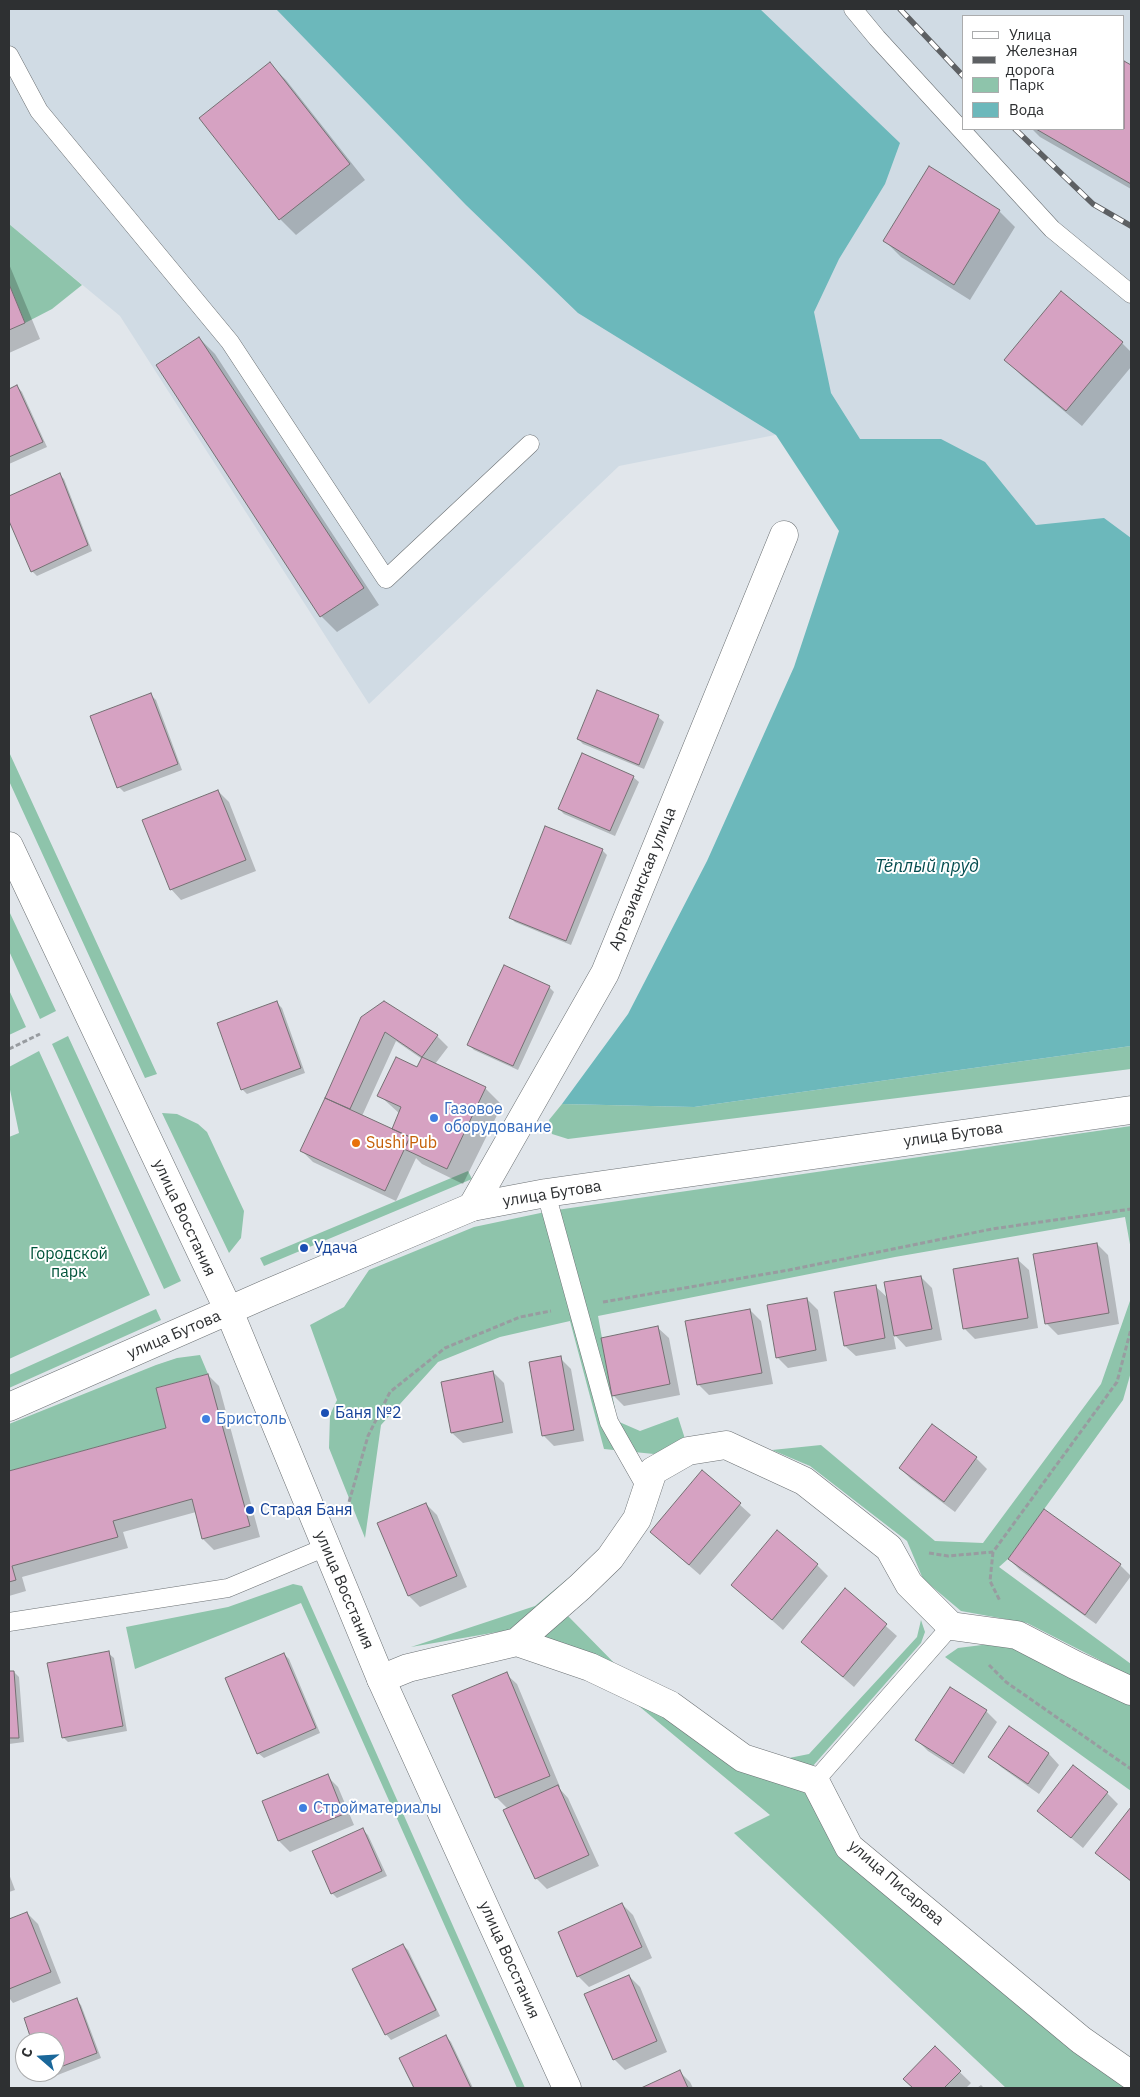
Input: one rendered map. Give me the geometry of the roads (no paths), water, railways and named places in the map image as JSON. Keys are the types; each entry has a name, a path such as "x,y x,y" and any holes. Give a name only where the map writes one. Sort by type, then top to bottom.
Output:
{"street":[{"name":"Артезианская улица","path":"472,1208 605,973 784,535"},
{"name":"улица Восстания","path":"9,846 229,1311 381,1678 567,2088"},
{"name":"улица Бутова","path":"9,1407 266,1294 472,1208 546,1193 1131,1110"},
{"path":"381,1678 408,1668 517,1642 610,1558 637,1519 654,1471 688,1451 726,1445 804,1481 889,1548 909,1584 952,1626 1017,1635 1131,1691"},
{"path":"517,1642 590,1667 670,1705 743,1758 815,1781"},
{"name":"улица Писарева","path":"815,1781 850,1846 1081,2040 1131,2075"}],"lane":[{"path":"853,9 877,38 1052,229 1131,294"},
{"path":"9,55 39,111 230,342 386,579 530,444"},
{"path":"546,1193 609,1422 647,1489"},
{"path":"9,1622 228,1588 326,1547"},
{"path":"815,1781 952,1626"}],"water":[{"name":"Тёплый пруд","path":"276,9 760,9 900,143 885,184 839,259 814,312 831,393 860,439 941,439 985,462 1036,525 1104,518 1131,538 1131,1046 694,1107 562,1104 628,1014 707,861 794,667 839,531 776,435 578,313 466,205"}],"railway":[{"path":"900,9 962,75"},
{"path":"1016,130 1093,204 1131,226"}],"place":[{"name":"Газовое оборудование","path":"434,1118"},
{"name":"Sushi Pub","path":"356,1143"},
{"name":"Удача","path":"304,1248"},
{"name":"Баня №2","path":"325,1413"},
{"name":"Бристоль","path":"206,1419"},
{"name":"Старая Баня","path":"250,1510"},
{"name":"Стройматериалы","path":"303,1808"}],"park label":[{"name":"Городской парк","path":"69,1263"}]}
